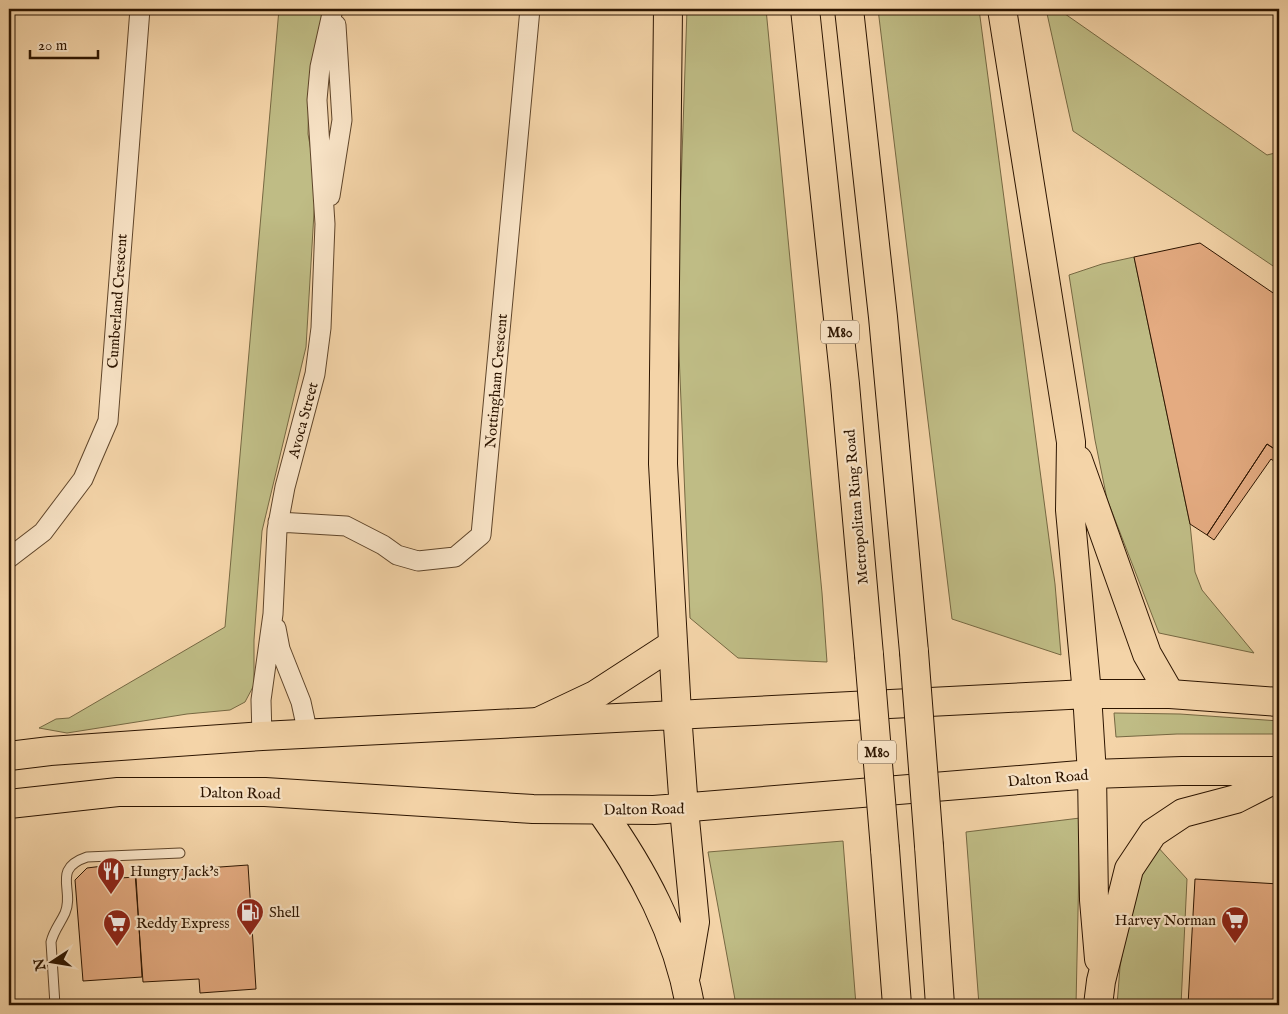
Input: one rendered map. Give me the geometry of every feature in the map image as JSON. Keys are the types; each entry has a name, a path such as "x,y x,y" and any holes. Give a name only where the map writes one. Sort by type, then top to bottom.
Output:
{"main road":[{"path":"668,9 663,464 672,645 684,809 695,922 685,979"},
{"name":"Metropolitan Ring Road","path":"804,9 841,345 869,655 897,1005"},
{"path":"849,9 883,317 914,652 940,1005"},
{"path":"1002,9 1071,442 1070,510 1087,694 1092,774 1094,900 1100,993"},
{"path":"1071,442 1148,654 1170,694"},
{"path":"540,721 595,695 672,645"},
{"path":"9,756 50,751 262,736 677,713 1087,694 1170,694 1279,702"},
{"name":"Dalton Road","path":"9,804 118,792 265,792 601,811 684,809 1092,774 1182,771 1279,771"},
{"path":"1100,993 1129,869 1153,833 1183,813 1236,799 1279,777"},
{"path":"601,811 630,851 662,912 685,979 690,1005"}],"street":[{"name":"Cumberland Crescent","path":"9,558 44,532 83,479 108,421 140,9"},
{"name":"Avoca Street","path":"325,224 342,120 335,9"},
{"name":"Avoca Street","path":"262,736 261,700 273,614 278,522 285,487 315,374 324,281 325,224 316,108 320,67 335,9"},
{"name":"Nottingham Crescent","path":"278,522 346,526 383,545 397,555 418,561 454,558 481,535 530,9"},
{"name":"Avoca Street","path":"273,614 280,649 301,702 308,734"}],"lane":[{"path":"55,1005 51,942 53,932 66,912 68,868 75,861 87,857 180,853"}],"shaded area":[{"path":"279,9 323,9 309,87 308,134 316,179 306,347 262,531 254,640 254,685 245,702 230,710 187,714 67,733 39,728 56,719 69,718 225,627"},
{"path":"687,9 766,9 827,662 738,658 690,618 677,305"},
{"path":"878,9 979,9 1055,584 1061,655 952,619"},
{"path":"1046,9 1058,9 1267,155 1279,152 1279,270 1073,131"},
{"path":"1134,257 1190,524 1195,572 1202,590 1254,653 1159,633 1107,499 1095,440 1069,275 1102,264"},
{"path":"1114,713 1180,714 1279,721 1279,734 1177,734 1116,737"},
{"path":"1080,818 1076,1005 979,1005 966,832"},
{"path":"843,841 856,1005 736,1005 708,852"},
{"path":"1156,845 1187,879 1181,1005 1117,1005 1120,967 1134,884"}],"building":[{"path":"1200,243 1279,297 1279,452 1267,444 1207,535 1190,524 1134,257"},
{"path":"1267,444 1279,452 1279,465 1271,459 1214,540 1207,535"},
{"path":"119,864 120,878 136,877 142,977 83,981 75,880 87,868"},
{"path":"248,865 256,989 200,993 199,979 143,982 135,873"},
{"name":"Harvey Norman","path":"1195,879 1279,884 1279,1005 1188,1005"}],"place":[{"name":"Hungry Jack's","path":"111,895"},
{"name":"Shell","path":"250,936"},
{"name":"Harvey Norman","path":"1235,944"},
{"name":"Reddy Express","path":"117,947"}]}
